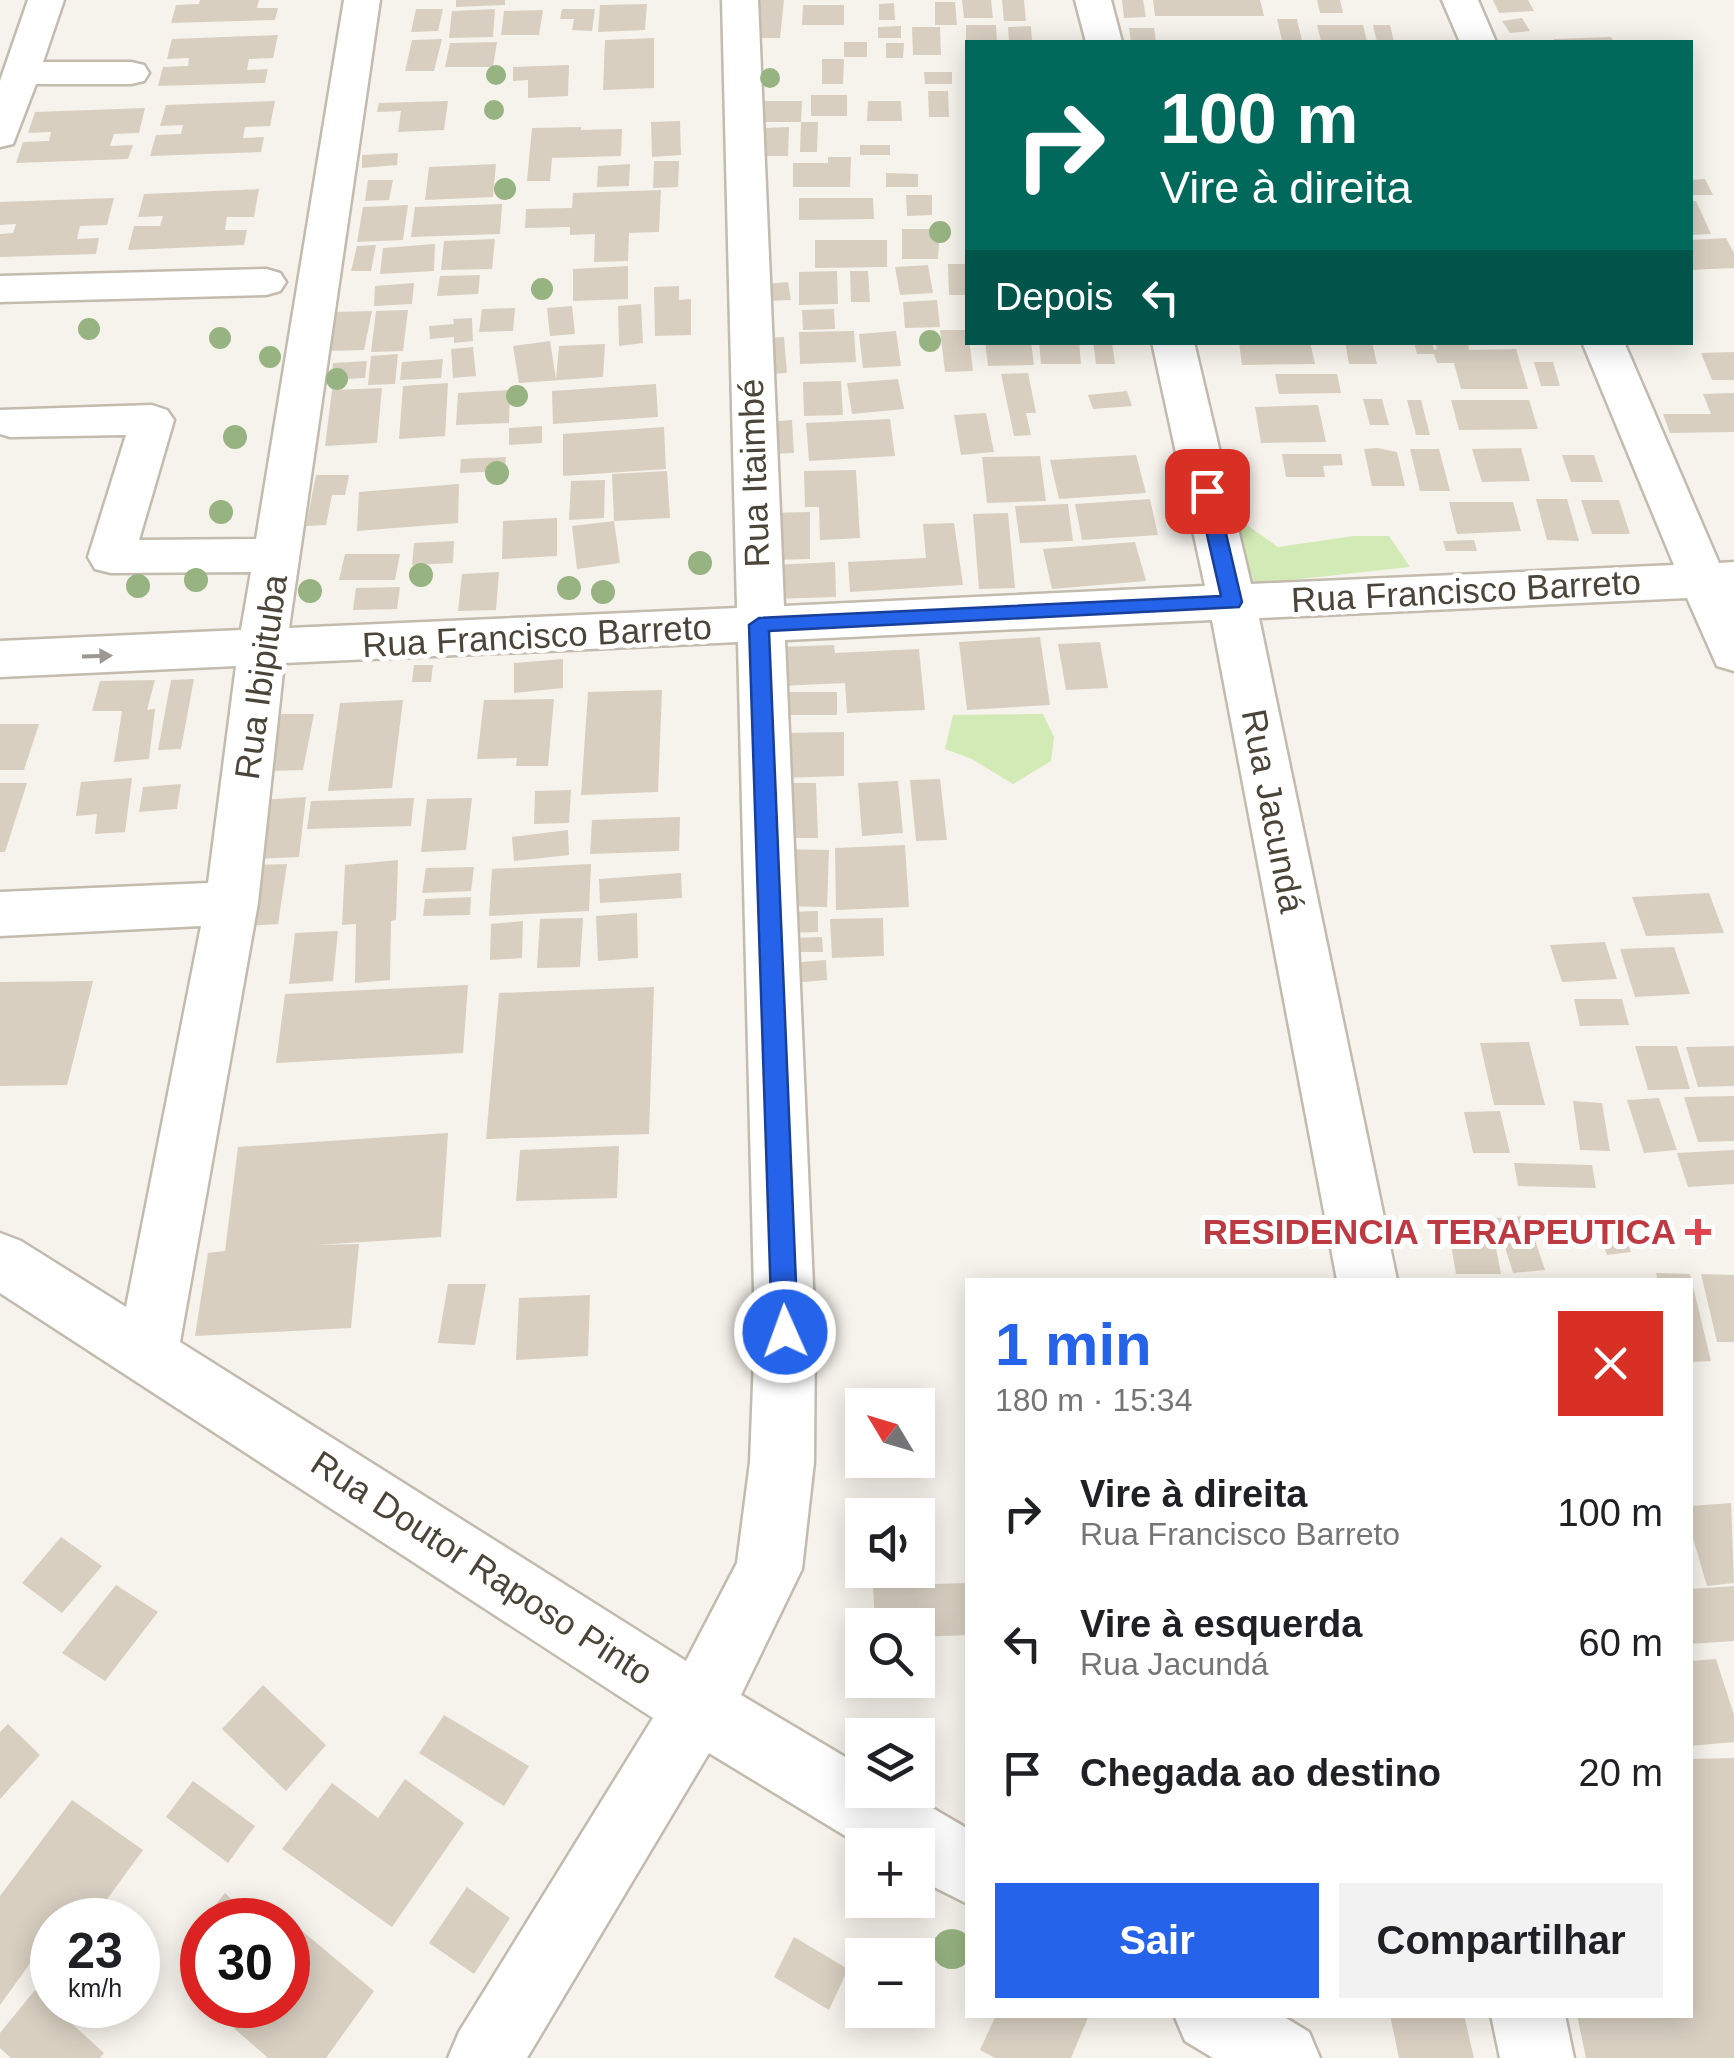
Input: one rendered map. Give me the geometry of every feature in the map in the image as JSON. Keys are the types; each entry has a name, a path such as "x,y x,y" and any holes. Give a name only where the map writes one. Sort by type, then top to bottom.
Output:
{"street":[{"path":"0,136 46,0"},
{"name":"Rua Ibipituba","path":"148,1352 232,903 262,649 362,0"},
{"name":"Rua Itaimbé","path":"485,2058 698,1708 768,1569 782,1462 785,1332 740,0"},
{"path":"1094,0 1104,40"},
{"path":"1460,0 1477,40"},
{"path":"21,73 130,73"},
{"path":"0,288 266,282"},
{"name":"Rua Jacundá","path":"1174,345 1232,602 1367,1278"},
{"path":"1604,345 1718,579 1734,654"},
{"path":"10,422 152,420 111,557 277,555"},
{"name":"Rua Francisco Barreto","path":"0,660 1718,579"},
{"path":"0,914 232,903"},
{"name":"Rua Doutor Raposo Pinto","path":"0,1260 698,1708 965,1868"},
{"path":"1216,2018 1282,2058"},
{"path":"1529,2018 1537,2058"}],"green space":[{"path":"1247,525 1278,547 1354,536 1389,536 1410,567 1245,585 1235,529"},
{"path":"1043,714 1054,737 1051,761 1013,784 972,759 945,749 953,715"}],"building":[{"path":"200,0 259,0 257,8 278,8 275,20 171,23 176,5 199,4"},
{"path":"456,0 505,0 505,5 456,7"},
{"path":"753,0 784,0 780,38 749,38"},
{"path":"962,0 991,0 993,18 964,18"},
{"path":"1002,0 1024,0 1026,21 1004,21"},
{"path":"1122,0 1143,0 1146,17 1124,18"},
{"path":"1153,0 1260,0 1264,16 1155,16"},
{"path":"1317,0 1340,0 1343,13 1320,13"},
{"path":"1493,0 1528,0 1534,11 1499,13"},
{"path":"935,2 955,2 957,25 935,25"},
{"path":"894,3 895,20 879,20 879,4"},
{"path":"647,4 645,30 598,32 600,5"},
{"path":"803,5 844,5 844,25 802,25"},
{"path":"416,9 443,9 438,31 411,32"},
{"path":"495,9 493,37 449,38 452,11"},
{"path":"562,9 595,9 592,31 572,30 574,19 560,19"},
{"path":"543,10 539,35 501,35 504,11"},
{"path":"1522,18 1530,31 1510,33 1502,21"},
{"path":"1277,19 1297,19 1302,40 1282,40"},
{"path":"966,25 996,25 997,40 966,40"},
{"path":"1317,25 1363,25 1367,40 1321,40"},
{"path":"1373,25 1390,25 1394,40 1377,40"},
{"path":"901,26 901,38 878,38 878,27"},
{"path":"1031,26 1032,40 1009,40 1008,27"},
{"path":"912,27 940,27 941,55 913,55"},
{"path":"1129,28 1154,28 1156,40 1131,40"},
{"path":"278,35 273,58 249,59 247,70 268,69 265,83 158,86 163,67 188,66 189,58 167,59 172,39"},
{"path":"1611,37 1613,40 1554,40"},
{"path":"654,38 654,88 603,90 605,40"},
{"path":"442,39 434,71 405,71 412,40"},
{"path":"497,42 493,67 445,67 450,43"},
{"path":"844,42 867,42 867,57 844,57"},
{"path":"886,43 904,43 903,58 886,58"},
{"path":"822,59 844,59 843,84 822,84"},
{"path":"569,65 568,96 528,98 528,80 513,81 513,67"},
{"path":"924,72 952,72 952,84 925,84"},
{"path":"928,91 948,91 949,117 929,117"},
{"path":"811,95 847,95 847,116 811,116"},
{"path":"275,101 270,126 245,127 243,138 264,137 261,152 150,156 156,135 181,134 183,125 160,126 166,105"},
{"path":"448,101 444,130 398,132 401,111 377,112 379,103"},
{"path":"763,101 802,101 801,122 762,122"},
{"path":"868,101 901,101 902,121 867,121"},
{"path":"145,108 139,133 114,134 110,146 133,145 128,159 16,163 23,142 49,141 51,132 28,133 35,112"},
{"path":"680,121 681,155 652,157 651,122"},
{"path":"801,122 818,122 817,152 800,152"},
{"path":"789,127 788,156 764,156 765,128"},
{"path":"532,128 622,129 621,156 552,158 550,181 527,181"},
{"path":"860,145 890,145 890,155 860,155"},
{"path":"398,153 397,165 362,168 362,155"},
{"path":"828,157 851,157 850,187 793,187 793,163 828,163"},
{"path":"654,161 679,161 678,187 653,188"},
{"path":"496,164 493,197 425,200 429,167"},
{"path":"630,164 629,186 597,187 598,166"},
{"path":"886,173 918,174 918,187 886,187"},
{"path":"1705,179 1713,195 1693,195 1693,180"},
{"path":"368,180 393,180 389,200 365,201"},
{"path":"259,189 254,217 227,217 225,230 247,230 244,245 128,250 134,226 160,226 163,216 138,217 144,194"},
{"path":"661,190 659,232 629,233 628,261 594,262 595,234 570,235 570,227 525,228 526,209 572,208 573,193"},
{"path":"906,195 932,195 932,215 907,216"},
{"path":"114,198 107,225 80,226 77,239 99,238 96,254 0,257 0,234 13,233 16,224 0,225 0,202"},
{"path":"799,198 873,198 874,219 799,220"},
{"path":"1693,201 1696,201 1711,234 1693,235"},
{"path":"502,204 500,234 411,237 415,207"},
{"path":"408,205 403,240 357,242 363,207"},
{"path":"902,229 940,229 938,259 902,259"},
{"path":"1726,238 1734,253 1734,268 1693,270 1693,240"},
{"path":"495,239 492,269 441,270 444,241"},
{"path":"815,240 887,240 887,267 815,268"},
{"path":"435,244 434,271 380,274 383,248"},
{"path":"376,245 371,271 351,271 357,246"},
{"path":"948,264 965,264 965,295 949,295"},
{"path":"928,265 933,293 900,295 895,267"},
{"path":"628,266 628,299 573,301 573,269"},
{"path":"837,271 838,304 799,305 799,272"},
{"path":"850,271 868,271 870,302 851,302"},
{"path":"480,275 478,294 437,296 440,276"},
{"path":"788,282 791,300 766,301 763,284"},
{"path":"414,283 412,304 374,306 375,286"},
{"path":"679,286 679,300 691,299 691,335 655,336 654,287"},
{"path":"937,300 940,327 905,328 903,302"},
{"path":"641,304 643,343 619,346 618,306"},
{"path":"572,306 575,334 550,336 547,308"},
{"path":"515,308 513,331 479,332 482,309"},
{"path":"834,309 835,329 803,330 802,310"},
{"path":"408,310 403,351 371,352 376,311"},
{"path":"372,311 364,350 325,351 334,312"},
{"path":"472,318 473,341 454,343 454,337 430,339 429,326"},
{"path":"940,330 965,330 973,371 945,372"},
{"path":"854,331 856,362 800,364 799,332"},
{"path":"896,331 901,366 863,368 859,334"},
{"path":"784,337 787,373 765,374 763,338"},
{"path":"550,341 556,379 559,346 605,344 603,377 519,383 513,346"},
{"path":"985,345 1031,345 1034,365 988,366"},
{"path":"1039,345 1079,345 1081,364 1041,364"},
{"path":"1093,345 1112,345 1115,364 1096,364"},
{"path":"1239,345 1311,345 1315,364 1242,365"},
{"path":"1346,345 1373,345 1377,364 1349,364"},
{"path":"1415,345 1433,345 1434,350 1436,345 1468,345 1469,350 1516,349 1528,389 1461,389 1454,363 1437,363 1434,354 1417,354"},
{"path":"473,347 476,376 453,378 451,349"},
{"path":"1734,352 1734,380 1712,380 1701,353"},
{"path":"398,354 395,384 368,385 371,356"},
{"path":"443,359 441,378 400,380 402,362"},
{"path":"367,361 365,378 331,380 333,363"},
{"path":"1534,362 1553,362 1560,386 1541,386"},
{"path":"1028,373 1036,413 1026,413 1031,435 1014,436 1001,374"},
{"path":"1275,374 1337,374 1341,393 1279,394"},
{"path":"898,379 904,409 852,414 847,383"},
{"path":"841,381 843,415 804,416 803,382"},
{"path":"448,383 445,436 399,439 403,386"},
{"path":"656,384 658,417 553,424 552,391"},
{"path":"382,388 377,443 325,446 332,390"},
{"path":"510,390 509,423 456,425 458,393"},
{"path":"1127,391 1132,406 1093,409 1088,395"},
{"path":"1734,393 1734,432 1670,433 1663,414 1711,414 1703,394"},
{"path":"1363,399 1382,399 1389,425 1370,425"},
{"path":"1407,400 1421,400 1430,435 1416,435"},
{"path":"1451,400 1529,400 1538,429 1459,430"},
{"path":"1318,405 1326,442 1261,443 1255,407"},
{"path":"986,413 994,452 961,455 954,415"},
{"path":"890,419 895,456 809,461 806,423"},
{"path":"792,420 794,453 770,454 768,422"},
{"path":"542,426 542,443 509,445 509,428"},
{"path":"664,427 666,469 563,476 563,434"},
{"path":"1521,448 1530,481 1482,482 1472,449"},
{"path":"1364,449 1397,452 1405,486 1372,486"},
{"path":"1410,449 1439,449 1450,491 1420,491"},
{"path":"1282,454 1341,454 1343,465 1323,466 1325,477 1286,477"},
{"path":"1136,455 1146,493 1059,499 1050,460"},
{"path":"1562,455 1594,455 1603,482 1571,482"},
{"path":"1040,456 1046,501 987,503 982,457"},
{"path":"506,457 505,471 460,473 461,459"},
{"path":"856,470 860,538 820,540 819,507 805,507 804,471"},
{"path":"667,471 670,518 614,521 612,474"},
{"path":"316,475 349,475 345,495 332,495 326,525 306,526"},
{"path":"605,480 604,518 569,520 571,481"},
{"path":"459,484 458,523 357,531 359,492"},
{"path":"1150,499 1158,535 1082,540 1075,504"},
{"path":"1536,499 1567,499 1579,541 1547,540"},
{"path":"1581,500 1619,500 1630,534 1592,534"},
{"path":"1449,502 1513,502 1521,531 1457,534"},
{"path":"1068,504 1073,541 1020,543 1015,506"},
{"path":"810,512 810,559 770,560 770,513"},
{"path":"1008,513 1015,588 979,589 973,514"},
{"path":"557,518 557,556 502,559 503,521"},
{"path":"614,521 620,563 577,569 572,526"},
{"path":"954,523 963,585 850,592 848,562 926,558 923,524"},
{"path":"1474,540 1477,551 1446,551 1443,541"},
{"path":"454,541 453,563 412,565 414,543"},
{"path":"1135,542 1146,581 1052,589 1043,549"},
{"path":"345,554 400,554 395,580 339,580"},
{"path":"835,562 836,597 771,599 771,565"},
{"path":"499,572 496,610 458,611 462,574"},
{"path":"400,587 397,609 353,610 356,588"},
{"path":"1040,637 1050,705 967,710 959,642"},
{"path":"1100,642 1108,688 1066,690 1058,644"},
{"path":"834,645 835,653 919,649 925,710 847,713 845,683 781,686 779,647"},
{"path":"563,659 563,688 514,693 514,663"},
{"path":"414,665 433,665 431,682 412,682"},
{"path":"194,679 181,749 158,750 171,680"},
{"path":"155,680 147,710 155,709 149,759 114,762 122,711 92,711 100,681"},
{"path":"662,690 658,792 581,795 588,692"},
{"path":"780,692 837,692 837,715 779,715"},
{"path":"554,699 548,766 516,766 517,758 477,759 484,700"},
{"path":"403,700 392,788 328,791 340,703"},
{"path":"281,714 314,714 303,770 270,771"},
{"path":"0,724 39,724 24,770 0,770"},
{"path":"844,732 844,776 780,778 781,733"},
{"path":"132,778 125,832 95,834 97,814 76,816 81,782"},
{"path":"940,779 947,840 916,841 910,780"},
{"path":"898,781 903,833 862,836 858,783"},
{"path":"0,783 27,783 5,852 0,852"},
{"path":"778,783 816,783 818,838 778,838"},
{"path":"181,784 177,809 139,812 143,787"},
{"path":"571,790 569,823 534,824 535,791"},
{"path":"306,797 299,857 252,859 261,800"},
{"path":"414,798 411,826 307,829 311,801"},
{"path":"472,798 466,850 421,852 427,799"},
{"path":"680,817 679,851 590,854 592,820"},
{"path":"568,830 569,855 514,861 512,837"},
{"path":"905,845 909,907 836,910 835,848"},
{"path":"782,849 829,850 827,907 778,906"},
{"path":"398,860 390,980 355,983 356,924 342,925 345,865"},
{"path":"287,864 278,924 245,926 256,865"},
{"path":"591,864 589,911 489,916 492,869"},
{"path":"474,867 471,891 422,893 426,868"},
{"path":"681,873 682,898 600,903 599,879"},
{"path":"1709,893 1724,933 1646,936 1632,897"},
{"path":"471,897 470,915 423,916 425,899"},
{"path":"818,911 818,932 788,933 787,912"},
{"path":"637,913 638,958 598,961 596,916"},
{"path":"583,918 580,967 537,968 540,919"},
{"path":"883,918 884,956 832,958 830,919"},
{"path":"523,921 522,958 490,960 491,924"},
{"path":"338,931 333,981 289,984 295,933"},
{"path":"822,937 823,952 786,952 786,938"},
{"path":"1605,942 1617,979 1562,982 1550,945"},
{"path":"1674,947 1690,994 1635,997 1620,949"},
{"path":"826,960 827,980 780,984 778,964"},
{"path":"93,981 67,1085 0,1086 0,982"},
{"path":"468,985 463,1053 276,1063 285,994"},
{"path":"654,987 649,1134 486,1139 499,993"},
{"path":"1574,999 1622,999 1629,1025 1580,1026"},
{"path":"1529,1042 1545,1105 1494,1105 1480,1043"},
{"path":"1635,1046 1677,1046 1690,1089 1648,1090"},
{"path":"1734,1046 1734,1086 1698,1087 1686,1047"},
{"path":"1734,1096 1734,1141 1698,1142 1684,1097"},
{"path":"1659,1098 1677,1150 1644,1153 1627,1100"},
{"path":"1573,1101 1602,1103 1610,1151 1580,1150"},
{"path":"1500,1111 1510,1153 1473,1153 1464,1112"},
{"path":"448,1133 441,1237 316,1245 359,1244 351,1328 195,1336 208,1253 225,1251 238,1147"},
{"path":"619,1146 617,1198 516,1201 520,1150"},
{"path":"1734,1150 1734,1184 1688,1187 1677,1153"},
{"path":"1514,1163 1592,1165 1596,1188 1518,1186"},
{"path":"1527,1216 1545,1270 1513,1273 1496,1218"},
{"path":"1618,1216 1631,1252 1607,1255 1594,1218"},
{"path":"1447,1222 1491,1222 1501,1274 1456,1274"},
{"path":"1656,1273 1690,1274 1691,1278 1657,1278"},
{"path":"1701,1274 1734,1275 1734,1342 1717,1342"},
{"path":"448,1284 486,1284 475,1345 438,1343"},
{"path":"1693,1286 1711,1361 1693,1362"},
{"path":"590,1295 588,1356 516,1360 519,1298"},
{"path":"1731,1503 1734,1583 1707,1586 1693,1538 1693,1506"},
{"path":"61,1537 102,1566 62,1613 22,1583"},
{"path":"965,1583 965,1635 935,1636 935,1608 874,1608 873,1588 935,1588 935,1584"},
{"path":"116,1585 158,1612 105,1681 62,1653"},
{"path":"1734,1586 1734,1641 1693,1644 1693,1589"},
{"path":"1716,1659 1734,1715 1734,1742 1693,1746 1693,1661"},
{"path":"263,1685 326,1745 286,1791 222,1729"},
{"path":"444,1715 529,1766 504,1806 419,1753"},
{"path":"8,1724 40,1755 0,1799 0,1732"},
{"path":"1734,1758 1734,2058 1586,2058 1578,2018 1693,2018 1693,1759"},
{"path":"405,1779 464,1823 392,1927 282,1849 332,1783 378,1818"},
{"path":"193,1781 255,1826 228,1863 166,1817"},
{"path":"72,1800 143,1850 108,1898 30,1898 30,1963 0,2005 0,1896"},
{"path":"467,1887 510,1918 474,1974 429,1943"},
{"path":"794,1937 845,1967 829,2010 774,1977"},
{"path":"310,1938 374,1991 326,2058 268,2058 234,2028 310,2028"},
{"path":"30,1996 30,2028 77,2028 104,2053 100,2058 11,2058 0,2048 0,2033"},
{"path":"995,2018 1088,2018 1071,2058 995,2058 980,2050"},
{"path":"1391,2018 1465,2018 1474,2058 1399,2058"}],"place":[{"name":"RESIDENCIA TERAPEUTICA","path":"1698,1232"}],"route":[{"path":"785,1332 759,625 1232,602 1207,491"}]}
